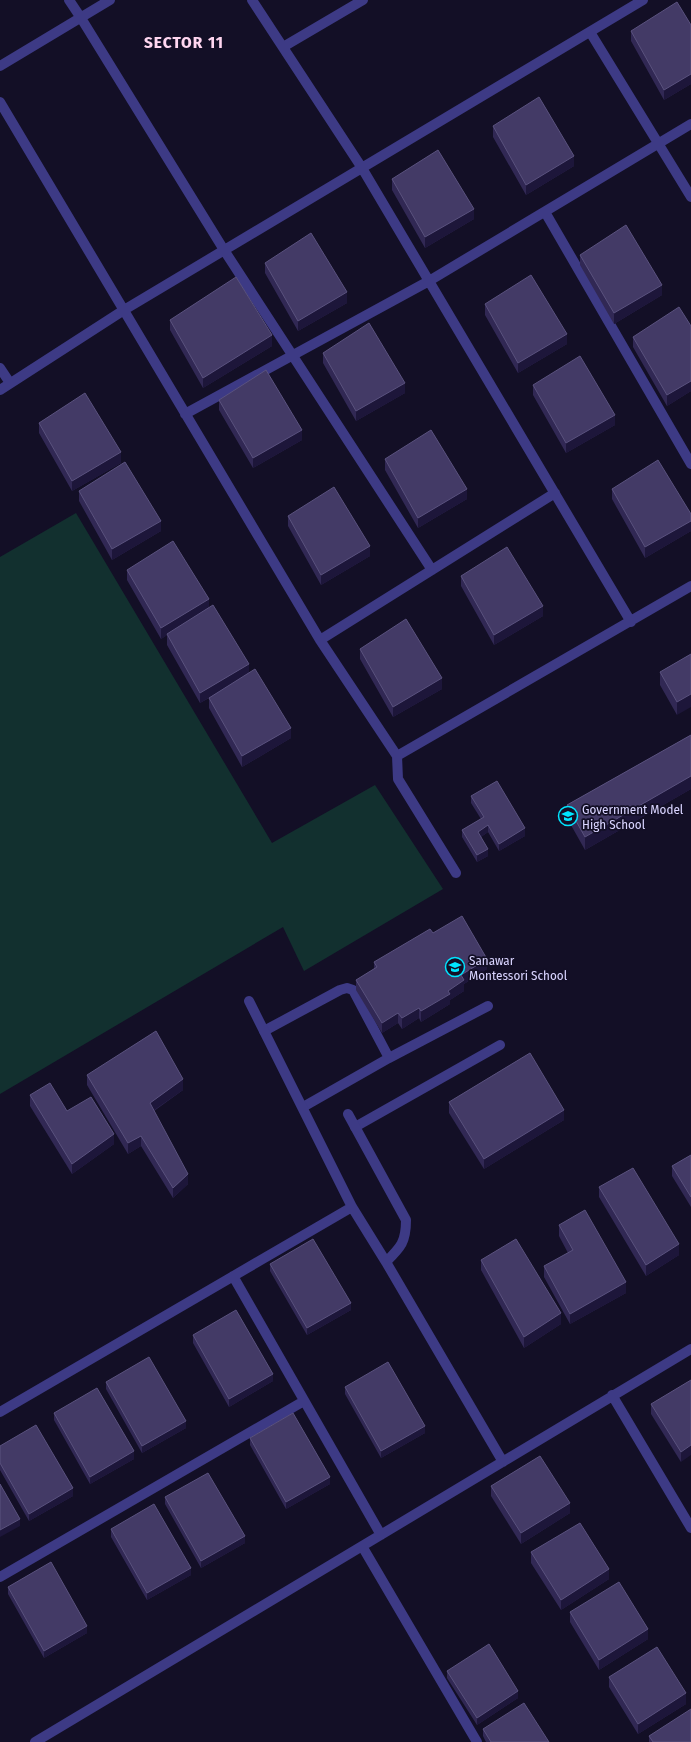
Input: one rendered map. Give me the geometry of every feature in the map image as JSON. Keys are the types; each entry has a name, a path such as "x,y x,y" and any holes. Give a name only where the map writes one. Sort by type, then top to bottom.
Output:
{"street":[{"path":"69,0 224,250 432,570"},
{"path":"0,66 110,0"},
{"path":"252,0 362,168 631,622"},
{"path":"283,47 363,0"},
{"path":"0,390 124,310 644,0"},
{"path":"590,32 691,197"},
{"path":"0,102 320,640 397,756 398,779 456,873"},
{"path":"185,414 429,281 691,124"},
{"path":"545,212 691,464"},
{"path":"0,368 10,383"},
{"path":"320,640 555,493"},
{"path":"397,756 691,586"},
{"path":"264,1031 340,990 347,988 353,990 389,1058"},
{"path":"249,1001 352,1207 386,1262 503,1462"},
{"path":"303,1107 389,1058 488,1006"},
{"path":"355,1127 500,1045"},
{"path":"348,1114 406,1220 406,1235 402,1246 386,1262"},
{"path":"0,1412 352,1207"},
{"path":"233,1276 381,1535"},
{"path":"34,1742 691,1348"},
{"path":"612,1395 691,1528"},
{"path":"0,1577 304,1401"},
{"path":"362,1546 477,1742"}],"green space":[{"path":"76,513 272,843 375,785 443,889 304,971 283,927 0,1094 0,557"}],"building":[{"path":"677,2 691,25 691,74 664,90 631,31"},
{"path":"539,97 574,156 526,185 493,126"},
{"path":"438,150 474,209 425,237 392,179"},
{"path":"626,225 662,285 614,313 580,255"},
{"path":"311,233 347,292 298,321 265,263"},
{"path":"531,275 567,334 518,363 485,304"},
{"path":"236,277 272,335 203,378 170,320"},
{"path":"679,307 691,326 691,381 667,395 633,337"},
{"path":"369,323 405,383 356,411 323,353"},
{"path":"580,356 615,415 566,443 533,385"},
{"path":"266,370 302,430 253,458 219,400"},
{"path":"85,393 121,452 72,481 39,423"},
{"path":"431,430 467,489 418,518 385,459"},
{"path":"658,460 691,514 691,521 645,547 612,489"},
{"path":"125,462 161,521 112,549 79,491"},
{"path":"334,487 370,546 321,575 288,516"},
{"path":"173,541 209,599 161,628 127,570"},
{"path":"507,547 543,606 494,635 461,576"},
{"path":"213,605 249,664 200,693 167,634"},
{"path":"406,619 442,678 393,707 360,649"},
{"path":"691,654 691,694 677,702 660,672"},
{"path":"255,669 291,728 242,756 209,698"},
{"path":"691,735 691,776 585,837 567,805"},
{"path":"497,781 525,828 499,844 488,825 478,832 488,849 477,855 462,830 484,817 471,796"},
{"path":"462,916 487,959 461,975 464,980 448,991 450,994 421,1011 419,1008 402,1018 398,1013 382,1023 356,980 377,967 374,962 430,929 433,933"},
{"path":"156,1031 183,1079 150,1103 188,1174 173,1188 141,1136 128,1143 87,1075"},
{"path":"530,1053 564,1110 484,1159 449,1102"},
{"path":"50,1083 67,1111 91,1097 114,1134 72,1164 30,1095"},
{"path":"691,1155 691,1197 672,1166"},
{"path":"633,1168 679,1244 646,1265 599,1187"},
{"path":"585,1210 626,1282 570,1314 544,1266 573,1250 559,1225"},
{"path":"313,1239 351,1303 307,1328 270,1264"},
{"path":"516,1239 561,1313 524,1337 481,1260"},
{"path":"236,1310 273,1374 229,1399 193,1335"},
{"path":"149,1357 186,1421 142,1446 106,1382"},
{"path":"388,1362 425,1426 381,1451 345,1387"},
{"path":"691,1380 691,1445 681,1452 651,1404"},
{"path":"97,1388 134,1451 90,1477 54,1413"},
{"path":"293,1413 330,1477 286,1502 250,1438"},
{"path":"36,1425 73,1488 29,1514 0,1463 0,1446"},
{"path":"540,1456 570,1503 521,1533 491,1486"},
{"path":"208,1473 245,1536 201,1561 165,1497"},
{"path":"0,1484 20,1519 0,1530"},
{"path":"154,1504 191,1568 147,1593 111,1529"},
{"path":"580,1523 609,1569 561,1600 531,1552"},
{"path":"51,1562 87,1626 44,1651 8,1587"},
{"path":"619,1582 648,1629 599,1660 570,1612"},
{"path":"489,1644 518,1691 477,1718 447,1671"},
{"path":"657,1647 686,1693 638,1724 609,1677"},
{"path":"524,1703 549,1742 491,1742 483,1729"},
{"path":"691,1709 691,1742 653,1742 649,1736"}],"place":[{"name":"Government Model High School","path":"568,816"},
{"name":"Sanawar Montessori School","path":"455,967"}],"district":[{"name":"SECTOR 11","path":"184,42"}]}
